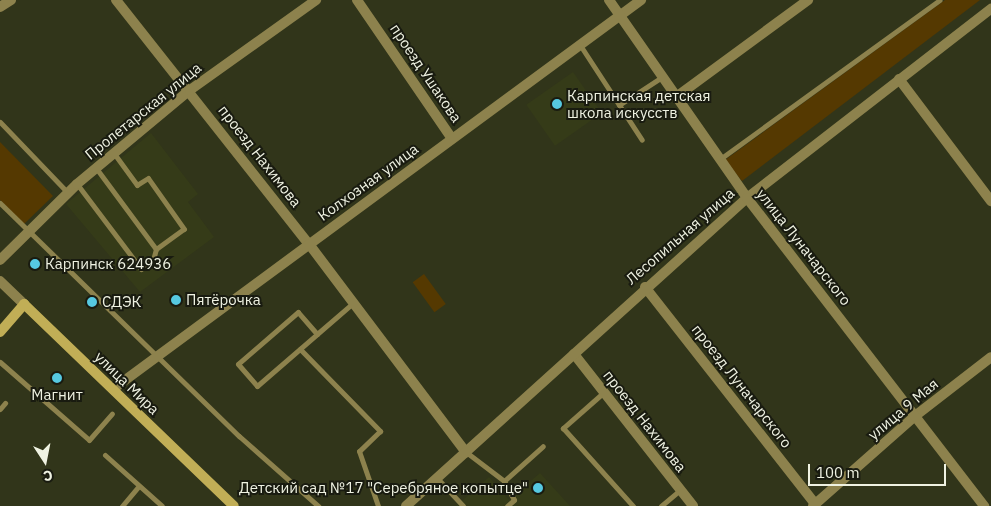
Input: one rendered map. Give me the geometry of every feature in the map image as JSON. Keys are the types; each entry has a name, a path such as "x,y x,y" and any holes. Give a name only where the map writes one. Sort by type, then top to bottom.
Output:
{"main road":[{"path":"0,332 24,304"},
{"name":"улица Мира","path":"24,304 230,505"}],"street":[{"path":"0,7 11,0"},
{"name":"проезд Нахимова","path":"116,0 190,90 466,452"},
{"name":"Пролетарская улица","path":"0,260 68,192 190,90 316,0"},
{"name":"проезд Ушакова","path":"357,0 452,139"},
{"name":"улица Луначарского","path":"608,0 746,198 984,506"},
{"name":"Колхозная улица","path":"112,389 640,0"},
{"path":"676,97 808,0"},
{"name":"Лесопильная улица","path":"406,506 645,287 746,198 991,9"},
{"path":"899,79 991,201"},
{"name":"улица Мира","path":"0,281 24,304"},
{"name":"проезд Луначарского","path":"645,287 814,505"},
{"name":"проезд Нахимова","path":"574,354 693,506"},
{"name":"улица 9 Мая","path":"814,505 915,416 991,357"}],"lane":[{"path":"719,159 940,0"},
{"path":"580,45 642,140"},
{"path":"619,105 662,77"},
{"path":"0,122 68,192"},
{"path":"77,184 142,269 153,260 156,249 184,229 148,178 137,185 114,153"},
{"path":"96,168 156,249"},
{"path":"0,203 157,357 318,506"},
{"path":"317,334 298,312 238,364 257,386 317,334 353,302"},
{"path":"300,348 380,431 359,451 378,506"},
{"path":"0,362 89,440 112,414"},
{"path":"604,392 563,428 633,506"},
{"path":"0,409 5,403"},
{"path":"504,481 543,446"},
{"path":"466,452 504,481 514,500 510,505"},
{"path":"105,455 162,506"},
{"path":"437,478 463,506"},
{"path":"122,506 138,486"},
{"path":"661,506 680,490"}],"shaded area":[{"path":"945,0 980,0 742,181 725,160"},
{"path":"573,72 602,113 555,146 526,105"},
{"path":"151,133 198,194 188,202 214,237 140,292 66,204"},
{"path":"0,142 53,196 24,224 0,200"},
{"path":"424,274 446,304 434,312 413,282"},
{"name":"Детский сад №17 \"Серебряное копытце\"","path":"540,473 570,506 456,506 489,477 509,500"}],"place":[{"name":"Карпинская детская школа искусств","path":"557,104"},
{"name":"Карпинск 624936","path":"35,264"},
{"name":"Пятёрочка","path":"176,300"},
{"name":"СДЭК","path":"92,302"},
{"name":"Магнит","path":"57,378"},
{"name":"Детский сад №17 \"Серебряное копытце\"","path":"538,488"}]}
